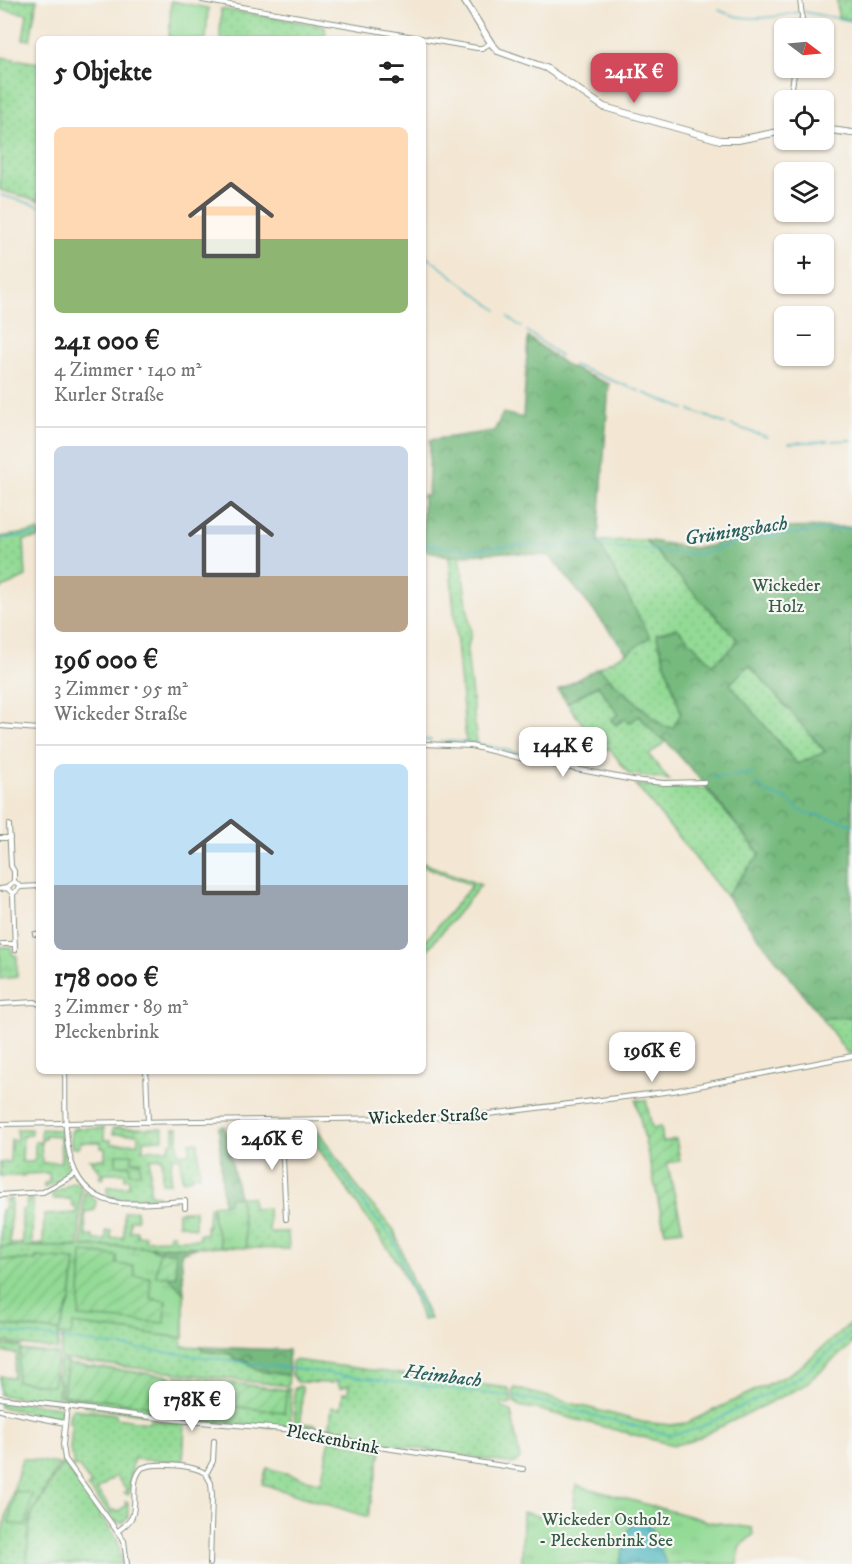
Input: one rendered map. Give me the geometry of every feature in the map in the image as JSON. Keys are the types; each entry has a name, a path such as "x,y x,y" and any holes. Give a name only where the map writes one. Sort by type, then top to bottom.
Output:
{"main road":[{"path":"464,0 498,51 546,68 604,107 720,140 738,140 774,133"},
{"path":"834,131 852,134"}],"street":[{"path":"202,0 412,36"},
{"path":"800,0 802,18"},
{"path":"426,38 482,48 491,43"},
{"path":"0,726 36,729"},
{"path":"426,744 471,746 633,780 664,783 704,782"},
{"path":"0,889 8,888 14,881 9,825"},
{"path":"0,838 10,838"},
{"path":"14,881 20,886 36,886"},
{"path":"13,894 20,886"},
{"path":"2,944 15,947 13,894 8,888"},
{"path":"0,1004 36,1002"},
{"name":"Wickeder Straße","path":"0,1124 464,1117 673,1091 852,1056"},
{"path":"65,1074 69,1156 76,1174 91,1191 108,1200 127,1203 185,1201 185,1208"},
{"path":"146,1074 148,1122"},
{"path":"281,1120 286,1219"},
{"path":"0,1195 43,1192 76,1174"},
{"name":"Pleckenbrink","path":"0,1398 168,1419 308,1431 372,1446 523,1469"},
{"path":"67,1406 63,1444 64,1459 117,1531 123,1541 127,1564"},
{"path":"0,1410 65,1423"},
{"path":"206,1474 213,1461 214,1441"},
{"path":"117,1531 131,1519 135,1480 142,1468 189,1467 201,1470 211,1483 210,1564"}],"green space":[{"path":"0,0 37,0 30,40 23,39 27,14 0,9"},
{"path":"837,0 852,0 852,20 838,17"},
{"path":"171,1 208,8 206,36 169,36"},
{"path":"221,9 325,26 326,36 220,36"},
{"path":"0,57 36,63 36,200 0,190"},
{"path":"528,337 569,367 609,384 598,541 650,637 627,653 550,556 506,552 449,556 426,551 426,496 428,496 430,440 494,431 503,413 523,418"},
{"name":"Wickeder Holz","path":"852,527 852,1017 822,1018 726,896 760,854 700,779 666,741 656,735 639,716 630,723 624,719 616,725 611,720 618,714 598,685 567,703 558,690 598,668 663,726 673,728 681,713 656,634 677,628 713,664 734,646 737,639 645,540 693,548 710,546 745,532 770,528","holes":["749,665 825,751 797,764 730,684"]},
{"path":"36,531 36,538 24,540 26,577 0,589 0,537"},
{"path":"645,540 737,639 734,646 713,665 677,628 656,634 681,713 673,728 663,726 598,668 649,637 598,541"},
{"path":"460,555 471,633 467,651 477,743 466,742 449,556"},
{"path":"750,664 825,752 797,764 729,684"},
{"path":"598,685 618,714 616,725 624,719 639,716 656,735 666,741 649,755 669,780 629,774 609,748 605,750 590,734 567,703"},
{"path":"636,785 706,789 760,854 726,896"},
{"path":"426,864 481,885 426,951 426,940 472,885 426,867"},
{"path":"0,947 11,947 13,955 17,956 17,977 0,979"},
{"path":"852,1017 852,1053 848,1054 822,1018"},
{"path":"636,1100 646,1100 652,1128 661,1126 663,1142 676,1139 680,1161 667,1163 683,1230 665,1232"},
{"path":"224,1126 239,1197 230,1197 229,1203 223,1204 219,1127"},
{"path":"74,1128 104,1128 104,1140 111,1140 111,1144 138,1143 138,1134 113,1134 113,1128 163,1128 163,1139 143,1140 143,1150 169,1149 170,1143 174,1142 174,1128 178,1128 178,1153 190,1153 190,1142 198,1142 200,1175 193,1175 192,1178 182,1180 181,1158 172,1157 170,1183 162,1183 162,1158 150,1159 150,1194 158,1195 158,1198 115,1198 107,1195 107,1187 129,1186 129,1179 125,1179 125,1173 104,1173 104,1178 101,1179 99,1176 101,1173 90,1159 105,1159 105,1148 101,1148 101,1142 80,1142 80,1147 71,1148 71,1132"},
{"path":"304,1128 316,1128 363,1195 394,1230 412,1280 430,1319 422,1320 418,1305 399,1264"},
{"path":"17,1129 31,1129 31,1135 23,1136 22,1162 32,1162 35,1158 35,1142 41,1142 42,1163 61,1162 60,1136 45,1135 45,1139 41,1141 41,1129 62,1130 64,1153 69,1171 67,1176 44,1188 44,1183 49,1182 49,1173 0,1176 0,1163 10,1162 11,1140 17,1140"},
{"path":"116,1154 132,1154 132,1161 140,1161 140,1173 130,1173 130,1165 116,1165"},
{"path":"74,1182 81,1187 79,1246 0,1247 1,1210 5,1209 5,1200 11,1199 10,1244 22,1244 22,1210 26,1209 27,1199 33,1199 32,1245 43,1244 44,1215 76,1213 76,1206 72,1206 71,1199 52,1199 52,1194"},
{"path":"84,1191 96,1200 95,1210 85,1212 86,1236 93,1236 94,1240 106,1240 106,1231 111,1231 111,1238 124,1237 124,1212 136,1210 137,1219 130,1220 130,1231 137,1231 137,1236 145,1235 145,1240 168,1239 169,1234 174,1234 175,1239 199,1239 199,1234 206,1234 209,1207 212,1205 213,1221 221,1247 82,1246"},
{"path":"230,1197 239,1197 247,1248 221,1247 213,1221 212,1205 228,1203"},
{"path":"239,1197 252,1197 253,1209 268,1208 269,1232 288,1232 289,1249 247,1248"},
{"path":"195,1210 195,1228 178,1224 178,1212"},
{"path":"0,1247 147,1247 159,1252 157,1276 167,1275 184,1294 184,1338 73,1324 71,1336 58,1335 71,1300 74,1275 54,1260 36,1257 36,1260 0,1260"},
{"path":"147,1247 198,1247 181,1253 184,1294 167,1275 176,1276 175,1252 159,1252"},
{"path":"82,1252 117,1256 117,1264 133,1266 135,1276 150,1277 151,1299 166,1301 165,1323 79,1317"},
{"path":"159,1252 175,1252 176,1276 156,1276"},
{"path":"36,1257 75,1260 71,1300 59,1331 0,1325 0,1260 36,1260"},
{"path":"852,1322 852,1344 803,1386 692,1441 674,1445 518,1406 518,1403 515,1403 513,1391 515,1388 642,1422 671,1425 687,1423 787,1375 800,1367"},
{"path":"72,1324 182,1338 182,1346 200,1347 203,1351 231,1354 235,1359 248,1361 263,1372 289,1375 288,1386 60,1359 63,1335 71,1336"},
{"path":"0,1325 59,1331 58,1350 0,1342"},
{"path":"0,1345 21,1347 17,1381 53,1386 55,1369 59,1386 57,1402 0,1395 0,1376 13,1378 17,1354 0,1351"},
{"path":"200,1347 288,1350 289,1375 263,1372 250,1366 248,1361 235,1359 231,1354 203,1351"},
{"path":"21,1350 58,1354 53,1386 16,1381"},
{"path":"294,1360 508,1388 512,1403 502,1404 502,1408 511,1411 520,1459 513,1464 329,1434 332,1407 341,1408 343,1393 348,1393 349,1385 340,1388 337,1381 332,1383 297,1382 292,1375"},
{"path":"59,1362 67,1362 63,1395 166,1408 170,1377 172,1377 168,1416 85,1406 81,1400 60,1397"},
{"path":"67,1364 170,1376 166,1408 63,1395"},
{"path":"176,1376 287,1390 284,1412 173,1400"},
{"path":"302,1387 301,1423 316,1425 316,1429 298,1428 295,1425 294,1389"},
{"path":"286,1388 290,1389 291,1422 286,1428 178,1419 179,1412 171,1411 172,1400 284,1412"},
{"path":"0,1400 59,1407 63,1413 56,1418 0,1407"},
{"path":"73,1409 116,1414 116,1418 149,1423 150,1419 185,1424 183,1462 133,1459 129,1495 124,1493 127,1490 116,1476 97,1490 113,1512 115,1510 118,1512 126,1505 125,1502 128,1502 128,1517 122,1523 116,1522 88,1487 91,1484 78,1466 74,1468 71,1465 74,1462 70,1450 72,1423 68,1422"},
{"path":"330,1439 381,1451 368,1517 262,1484 267,1468 321,1483"},
{"path":"22,1458 59,1464 30,1517 26,1564 0,1564 0,1539"},
{"path":"63,1462 101,1515 100,1519 102,1518 117,1538 122,1564 27,1564 32,1514"},
{"name":"Wickeder Ostholz - Pleckenbrink See","path":"576,1485 711,1522 752,1528 753,1535 739,1547 738,1564 522,1564 523,1512 571,1525"},
{"path":"15,1491 32,1494 26,1526 9,1523"}],"water":[{"path":"637,1519 645,1520 655,1533 666,1564 619,1564 629,1529"}],"waterway":[{"path":"719,10 728,14"},
{"path":"731,15 765,18 799,12"},
{"path":"804,12 852,21"},
{"path":"1,195 36,205"},
{"path":"426,258 497,310"},
{"path":"508,317 521,327"},
{"path":"527,331 560,356"},
{"path":"573,365 639,391"},
{"path":"644,393 685,409"},
{"path":"690,410 726,424"},
{"path":"731,425 767,437"},
{"path":"832,441 852,440"},
{"path":"789,443 828,441"},
{"name":"Grüningsbach","path":"589,545 696,554 743,541 801,532 852,528"},
{"name":"Grüningsbach","path":"0,539 36,534"},
{"name":"Grüningsbach","path":"426,544 468,550 522,545 559,547 572,544 583,545"},
{"path":"426,740 431,740"},
{"path":"440,741 468,742"},
{"path":"472,742 530,756"},
{"path":"535,758 558,763"},
{"path":"730,776 754,773"},
{"path":"709,778 726,776"},
{"path":"756,782 764,791"},
{"path":"766,793 787,799 800,811 852,825"},
{"path":"312,1131 369,1211 394,1240 410,1286 423,1307 425,1318"},
{"name":"Heimbach","path":"0,1331 529,1399 670,1435 697,1429 789,1383 805,1373 852,1332"},
{"path":"337,1382 346,1376"}]}
